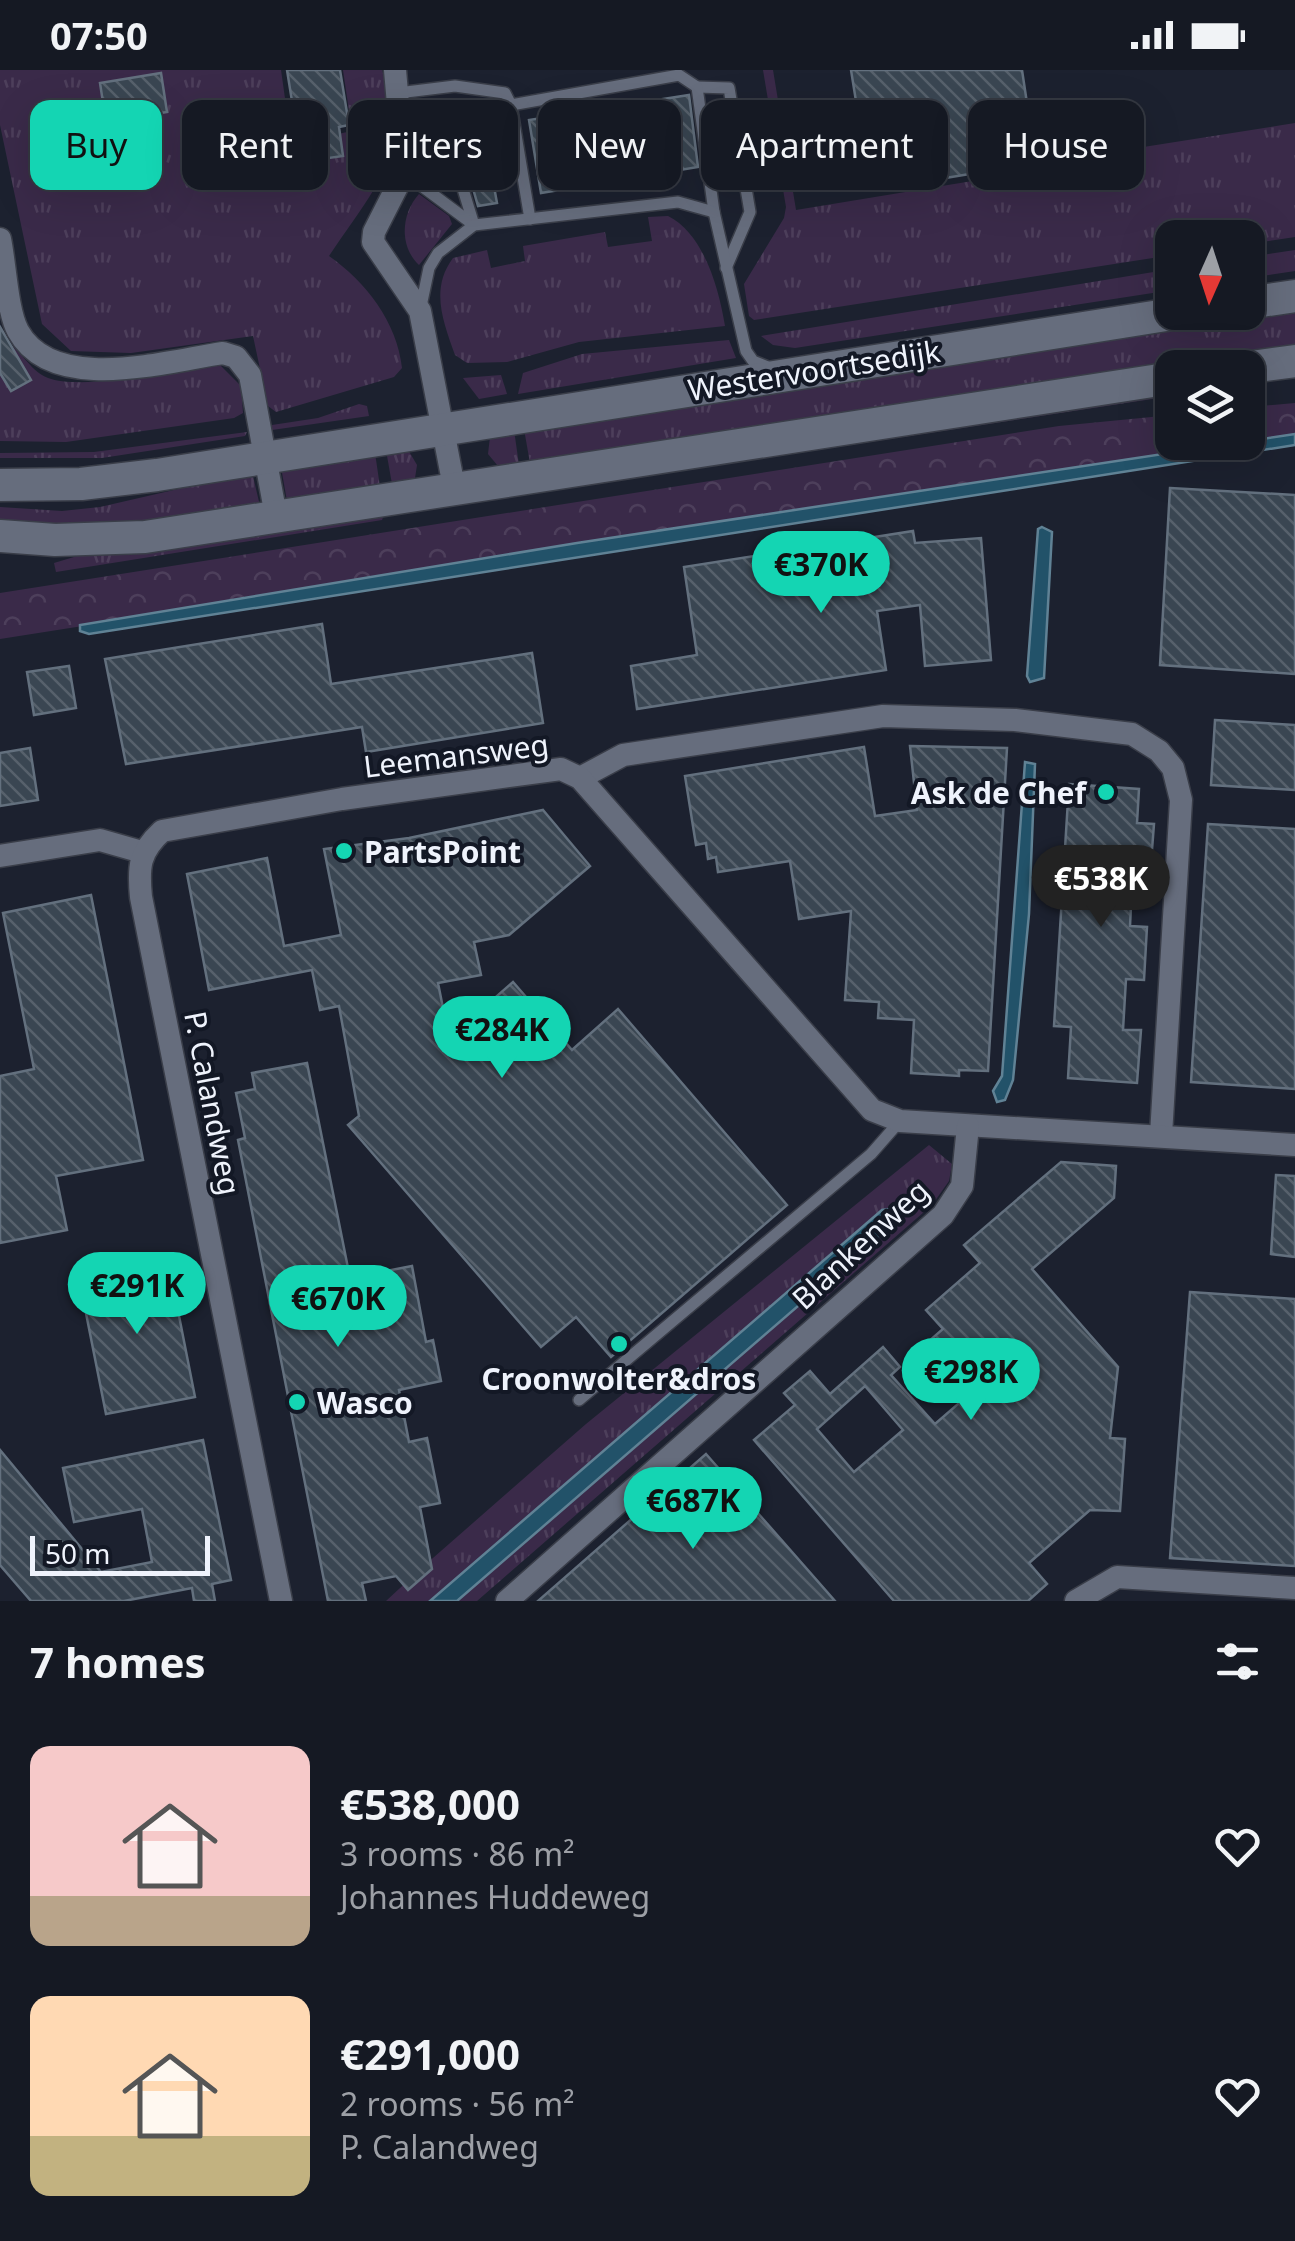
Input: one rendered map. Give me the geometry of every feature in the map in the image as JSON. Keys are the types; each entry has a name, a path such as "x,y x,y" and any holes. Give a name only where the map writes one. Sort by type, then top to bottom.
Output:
{"main road":[{"path":"1265,300 1295,296"},
{"name":"Westervoortsedijk","path":"0,484 81,484 264,458 1155,317"},
{"path":"1265,365 1295,361"},
{"name":"Westervoortsedijk","path":"0,536 122,539 1155,381"}],"street":[{"path":"396,190 374,232 373,242 420,311 454,487"},
{"path":"0,238 7,311 18,331 55,362 82,371 224,354 236,357 250,375 276,516"},
{"path":"580,778 622,756 883,716 1015,720 1132,734 1158,751 1172,768 1181,800 1162,1135"},
{"name":"Leemansweg","path":"142,852 162,832 189,824 549,768 580,778 872,1110 900,1121 968,1126"},
{"path":"0,856 100,840 142,852"},
{"name":"P. Calandweg","path":"142,852 138,870 141,897 280,1601"},
{"path":"968,1126 1295,1145"},
{"name":"Blankenweg","path":"507,1601 943,1215 962,1186 968,1126"},
{"path":"1076,1601 1116,1577 1295,1588"}],"lane":[{"path":"518,104 679,74 697,87 728,88 750,212 726,268"},
{"path":"398,93 455,86 489,88 505,93 508,100"},
{"path":"697,87 714,212 746,350 753,361 786,374"},
{"path":"398,93 452,153 474,224"},
{"path":"518,147 530,219"},
{"path":"426,190 474,224"},
{"path":"420,311 429,268 438,252 474,224 678,202 714,212"},
{"path":"579,1400 871,1154 900,1121"}],"green space":[{"path":"0,70 281,70 285,100 182,100 182,190 328,190 328,144 338,134 348,132 348,190 373,190 329,256 378,304 394,335 402,368 394,377 276,412 268,406 253,336 131,353 71,351 42,324 0,125"},
{"path":"343,70 382,70 390,100 348,100 348,104"},
{"path":"763,70 773,70 778,100 768,100"},
{"path":"1295,123 1295,237 1265,241 1265,220 1155,220 1155,258 754,320 749,316 744,284 784,218 783,190 793,190 796,210 917,190 948,190 948,185 968,182 968,190 1144,190 1144,147"},
{"path":"419,194 449,216 452,224 419,265 408,249 405,230 409,211"},
{"path":"668,216 691,236 708,264 725,326 579,342 507,362 467,363 455,355 440,293 453,258 487,250 491,268 525,261 523,246 605,232 608,247 652,241 648,217"},
{"path":"1295,250 1295,271 1265,275 1265,254"},
{"path":"1155,272 1155,293 795,348 773,345 761,336"},
{"path":"1295,308 1295,344 1256,350 1155,350 1155,366 530,463 524,429 1155,330 1265,330 1265,313"},
{"path":"729,340 736,358 518,394 523,373 582,354"},
{"path":"0,341 14,348 41,374 64,381 132,378 219,364 241,386 243,413 234,418 66,442 0,441"},
{"path":"501,375 507,394 479,399 463,378"},
{"path":"1155,393 1155,399 534,491"},
{"path":"1295,403 1295,434 1265,439 1265,406"},
{"path":"359,404 367,406 369,416 272,430 272,425 318,418"},
{"path":"1155,417 1155,457 0,639 0,593 1059,426"},
{"path":"514,430 519,465 498,466 488,454 490,437"},
{"path":"247,432 245,436 102,458 0,458 0,453 94,452"},
{"path":"407,448 417,465 415,478 392,484 386,450"},
{"path":"375,453 380,487 287,501 281,467"},
{"path":"252,472 260,506 131,522 0,523 0,507 62,511 100,507"},
{"path":"384,515 382,520 56,572 54,563 84,554"},
{"path":"929,1145 952,1164 949,1181 932,1205 477,1601 386,1601 413,1576 427,1574 425,1565 586,1424"}],"water":[{"path":"1295,434 1295,445 1265,450 1265,439"},
{"path":"1155,455 1155,460 1199,460 89,634 80,631 80,625 577,543"},
{"path":"1038,529 1052,532 1044,678 1030,682 1027,676"},
{"path":"1025,762 1035,764 1029,914 1013,1080 1005,1100 997,1102 993,1091 1002,1076"},
{"path":"882,1210 899,1211 894,1223 457,1601 430,1601"}],"building":[{"path":"287,70 340,70 348,119 348,125 339,127 343,156 328,158 328,100 292,100"},
{"path":"851,70 1022,70 1027,100 968,100 968,174 948,178 948,100 856,100"},
{"path":"161,73 167,112 162,113 162,100 103,100 100,83"},
{"path":"689,95 698,167 681,170 681,100 657,100"},
{"path":"538,119 538,175 529,120"},
{"path":"473,190 495,190 497,203 478,206"},
{"path":"0,327 31,380 11,391 0,373"},
{"path":"1170,488 1295,495 1295,674 1160,665"},
{"path":"913,531 915,543 981,538 991,660 925,666 920,605 877,611 886,670 637,709 631,666 697,655 684,567"},
{"path":"322,624 331,684 532,653 543,723 366,752 362,727 126,764 105,659"},
{"path":"69,666 76,708 34,715 27,672"},
{"path":"1215,720 1295,725 1295,790 1211,785"},
{"path":"910,746 1007,748 988,1071 959,1070 959,1076 911,1073 914,1020 878,1018 879,1002 845,1000 851,911 799,919 790,861 718,872 716,857 708,859 706,843 696,845 685,776 864,747 875,816 917,810"},
{"path":"30,748 38,800 0,806 0,753"},
{"path":"1069,784 1139,789 1137,823 1154,824 1150,876 1133,875 1131,906 1130,926 1147,927 1144,980 1126,979 1123,1030 1141,1030 1137,1083 1068,1078 1071,1027 1054,1026"},
{"path":"543,810 590,866 509,935 474,942 481,975 438,983 449,1038 513,982 572,1050 618,1009 787,1205 611,1357 576,1317 541,1347 348,1125 359,1116 339,1006 320,1010 312,970 209,990 187,874 267,858 284,946 341,935 324,849 409,838"},
{"path":"1208,824 1295,829 1295,1089 1191,1082"},
{"path":"91,895 143,1160 56,1176 67,1230 0,1243 0,1076 34,1069 3,913"},
{"path":"307,1063 350,1278 412,1266 426,1342 433,1340 441,1381 399,1390 409,1442 427,1438 440,1503 420,1507 432,1569 408,1590 396,1576 362,1583 366,1601 328,1601 238,1140 245,1138 236,1093 255,1089 252,1073"},
{"path":"1061,1162 1116,1166 1114,1198 1032,1269 1118,1367 1110,1438 1125,1439 1120,1511 1090,1510 1029,1563 1047,1584 1028,1601 894,1601 754,1440 795,1405 784,1393 810,1371 830,1394 883,1347 900,1367 891,1375 935,1424 965,1398 921,1348 943,1329 926,1310 980,1263 964,1245","holes":["865,1386 903,1430 854,1472 817,1429"]},
{"path":"1276,1175 1295,1176 1295,1257 1271,1254"},
{"path":"168,1260 195,1397 106,1414 79,1278"},
{"path":"1190,1292 1295,1299 1295,1566 1170,1558"},
{"path":"203,1440 231,1580 212,1584 215,1601 194,1601 192,1588 124,1601 31,1601 0,1565 0,1450 101,1572 152,1562 142,1509 74,1522 63,1468"},
{"path":"706,1454 835,1601 538,1601"}],"place":[{"name":"Ask de Chef","path":"1106,792"},
{"name":"PartsPoint","path":"344,851"},
{"name":"Croonwolter&dros","path":"619,1344"},
{"name":"Wasco","path":"297,1402"}]}
